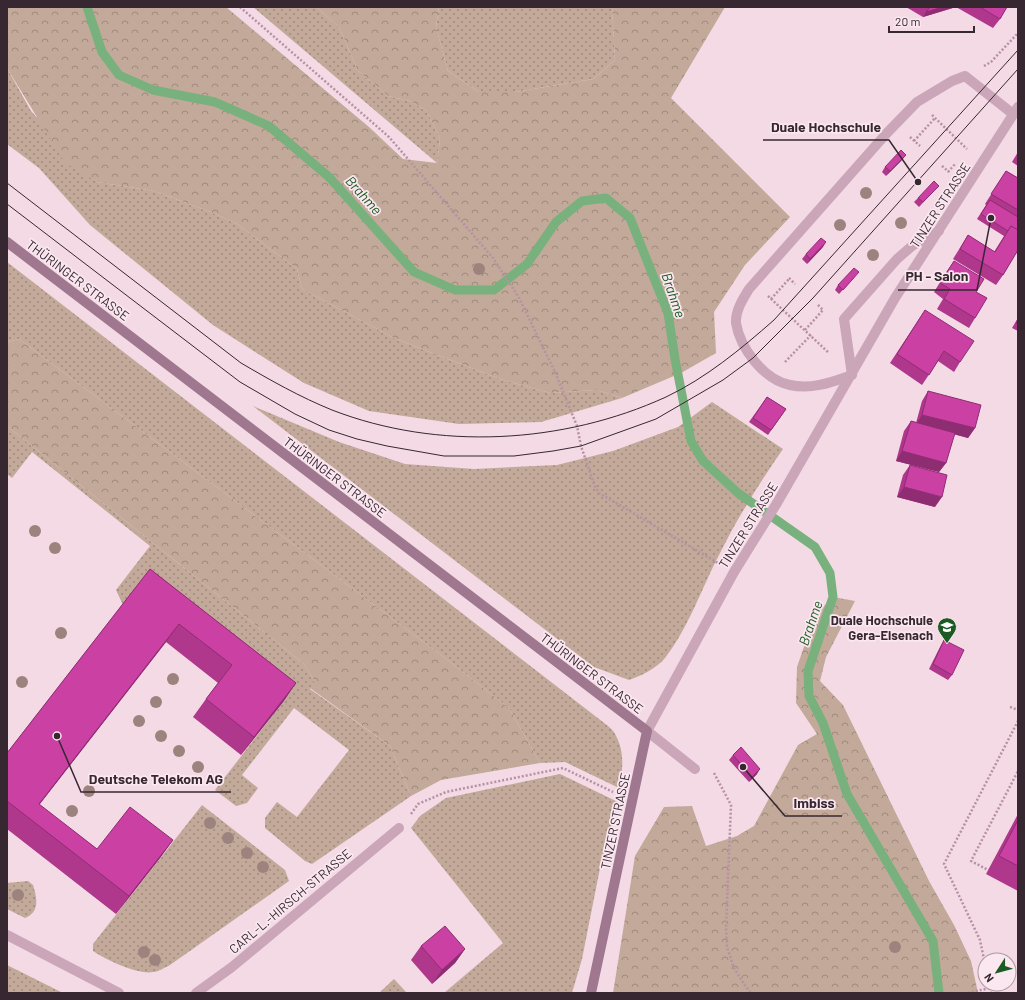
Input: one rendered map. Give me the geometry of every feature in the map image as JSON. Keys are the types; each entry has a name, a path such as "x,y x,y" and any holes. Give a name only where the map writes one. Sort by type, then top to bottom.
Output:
{"main road":[{"name":"THÜRINGER STRASSE","path":"7,242 647,732"},
{"name":"TINZER STRASSE","path":"591,993 647,732"}],"street":[{"path":"939,231 912,246 897,259 844,319 852,375 818,386 789,385 770,376 744,346 736,322 740,303 755,283 886,134 917,102 952,81 965,76 1016,110"},
{"name":"TINZER STRASSE","path":"647,732 734,572 777,503 895,298 1016,110"},
{"path":"647,732 695,769"},
{"name":"CARL-L.-HIRSCH-STRASSE","path":"196,993 232,967 399,828"},
{"path":"7,935 119,993"}],"path":[{"path":"240,7 389,137 493,258 518,296 555,372 577,426 581,446 594,484 599,493 734,572"},
{"path":"965,76 991,62 1018,33"},
{"path":"917,102 982,163"},
{"path":"914,141 935,118"},
{"path":"908,136 920,146"},
{"path":"942,166 951,174"},
{"path":"784,274 795,284"},
{"path":"771,299 789,279"},
{"path":"755,283 852,375"},
{"path":"818,305 826,313"},
{"path":"805,330 823,310"},
{"path":"770,376 810,336"},
{"path":"1010,707 1018,710"},
{"path":"982,952 980,940 944,864 1018,721"},
{"path":"399,828 418,804 446,792 563,768 633,801"},
{"path":"695,769 712,770 731,805 726,927 727,947 734,968 751,993"},
{"path":"991,872 971,861 1018,771"}],"green space":[{"path":"7,7 226,7 369,127 403,159 437,163 440,139 427,111 410,101 388,96 358,71 339,27 316,7 439,7 436,27 448,71 479,92 515,92 593,79 615,60 612,7 725,7 671,98 790,217 745,265 714,312 716,353 681,373 622,398 597,390 550,393 500,379 396,339 302,289 297,269 237,224 213,213 154,191 97,182 65,163 7,68"},
{"path":"253,7 316,7 339,27 358,71 388,96 410,101 427,111 440,139 437,163"},
{"path":"439,7 612,7 615,60 593,79 515,92 479,92 448,71 436,27"},
{"path":"7,68 31,111 97,182 154,191 213,213 237,224 297,269 302,289 396,339 500,379 550,393 597,390 622,398 541,422 459,424 369,411 304,383 213,325 90,225 39,168 7,144"},
{"path":"7,262 608,726 618,740 622,754 619,788 565,762 540,763 509,708 445,658 19,339 7,342"},
{"path":"19,339 445,658 509,708 540,763 441,780 411,796 390,746 310,688 315,682 304,664 7,426 7,342"},
{"path":"712,402 783,449 734,526 674,646 658,665 644,674 629,680 594,667 253,406 339,442 405,464 474,469 557,465 613,451 678,427"},
{"path":"7,426 304,664 315,682 310,689 390,746 411,796 312,864 305,861 265,828 265,818 277,802 297,817 349,750 294,708 242,775 258,788 247,803 236,806 215,790 283,702 123,605 116,590 150,546 32,452 12,478 7,474"},
{"path":"833,597 855,601 826,657 820,681 843,705 929,881 954,925 971,961 978,993 613,993 635,856 664,807 692,806 706,846 737,836 754,826 798,745 817,734 796,703 797,667 815,615"},
{"path":"560,774 618,802 601,863 582,959 572,993 444,993 503,943 411,828 420,816 446,798"},
{"path":"202,805 285,870 289,881 170,965 155,972 131,969 93,951 93,944"},
{"path":"28,881 33,885 36,895 36,904 33,912 25,918 7,909 7,883"},
{"path":"7,965 63,993 7,993"},
{"path":"394,979 407,993 379,993"}],"building":[{"path":"930,7 943,7 926,12"},
{"path":"980,7 1007,7 1000,19"},
{"path":"901,150 906,155 890,171 885,167"},
{"path":"1006,171 1018,178 1018,210 991,194"},
{"path":"934,181 939,186 923,202 918,198"},
{"path":"990,200 1018,217 1018,231 1011,226 1008,231 981,214"},
{"path":"1011,226 1018,230 1018,250 1003,275 960,249 968,235 995,252"},
{"path":"821,238 826,242 810,259 806,254"},
{"path":"954,261 984,279 976,292 987,298 975,318 944,299 950,289 940,283"},
{"path":"854,268 859,272 843,290 838,285"},
{"path":"925,310 974,341 960,362 944,351 929,375 897,354"},
{"path":"928,391 981,405 975,428 922,415"},
{"path":"767,397 786,409 771,430 753,418"},
{"path":"911,421 955,433 946,463 902,451"},
{"path":"910,465 947,475 942,497 904,487"},
{"path":"150,569 296,683 254,737 206,699 232,665 179,624 39,804 97,849 130,807 173,840 129,896 7,801 7,753"},
{"path":"944,640 964,650 952,675 933,664"},
{"path":"741,747 760,769 752,777 733,755"},
{"path":"1018,820 1018,866 999,856"},
{"path":"445,926 465,949 442,970 421,946"}],"waterway":[{"name":"Brahme","path":"87,7 102,52 119,75 153,90 215,102 269,126 329,177 414,272 455,290 494,290 527,264 556,222 582,201 606,198 630,218 668,313 675,359 691,441 703,461 738,493 815,547 830,573 833,597 808,671 809,696 823,723 847,794 933,941 939,993"}],"tram line":[{"path":"7,183 241,363 308,400 332,410 373,423 414,432 457,436 500,436 543,433 585,425 626,413 666,397 709,372 749,342 774,320 1018,50"},
{"path":"7,204 240,382 295,414 329,430 357,439 387,446 444,456 514,456 553,451 581,446 656,419 723,380 753,358 813,298 1018,69"}],"place":[{"name":"Duale Hochschule","path":"918,182"},
{"name":"PH - Salon","path":"991,218"},
{"name":"Duale Hochschule Gera-Eisenach","path":"947,644"},
{"name":"Deutsche Telekom AG","path":"57,736"},
{"name":"Imbiss","path":"743,767"}]}
